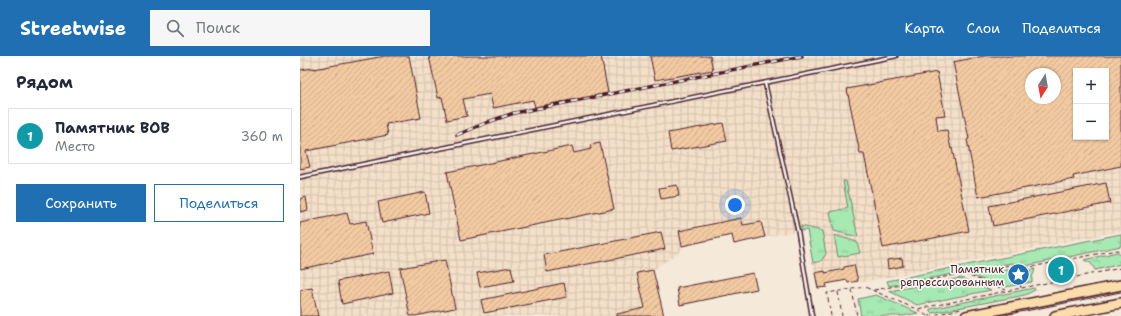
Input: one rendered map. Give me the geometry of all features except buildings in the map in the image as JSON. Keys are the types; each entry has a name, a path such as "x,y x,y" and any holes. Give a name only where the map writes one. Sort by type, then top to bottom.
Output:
{"highway":[{"path":"966,316 1121,285"},
{"path":"1055,316 1121,303"}],"lane":[{"path":"300,176 896,56"},
{"path":"765,83 798,232 812,316"}],"path":[{"path":"874,290 1010,265 1026,268 1117,250 1121,252"},
{"path":"917,309 1121,268"},
{"path":"964,274 1007,290"},
{"path":"1019,277 1021,288"},
{"path":"831,316 827,293 865,287 917,309 927,316"},
{"path":"852,289 857,316"},
{"path":"838,292 842,316"}],"shaded area":[{"path":"300,56 1121,56 1121,231 858,283 857,281 848,283 847,280 827,284 827,287 818,288 807,230 765,237 761,222 743,225 741,218 679,231 682,246 681,251 653,270 664,316 300,316"}],"green space":[{"path":"843,181 846,181 858,237 834,231 830,212 848,208"},
{"path":"801,226 822,231 826,254 821,261 813,263 807,230 802,231"},
{"path":"1121,234 1121,246 1025,266 1011,263 889,286 887,281"},
{"path":"834,235 857,242 860,253 838,257"},
{"path":"1117,252 1121,254 1121,264 1095,270 1091,263 1084,260"},
{"path":"1013,269 1026,271 1035,269 1032,282 1005,287 972,276"},
{"path":"961,278 991,290 917,305 889,291"},
{"path":"1034,288 1035,290 1025,295 932,313 930,311 930,309"},
{"path":"876,295 918,313 903,316 861,316 858,299"}],"tram line":[{"path":"1000,316 1121,292"}],"railway":[{"path":"457,135 514,113 802,56"}],"place":[{"name":"Памятник ВОВ","path":"1061,270"},
{"name":"Памятник репрессированным","path":"1019,275"}]}
